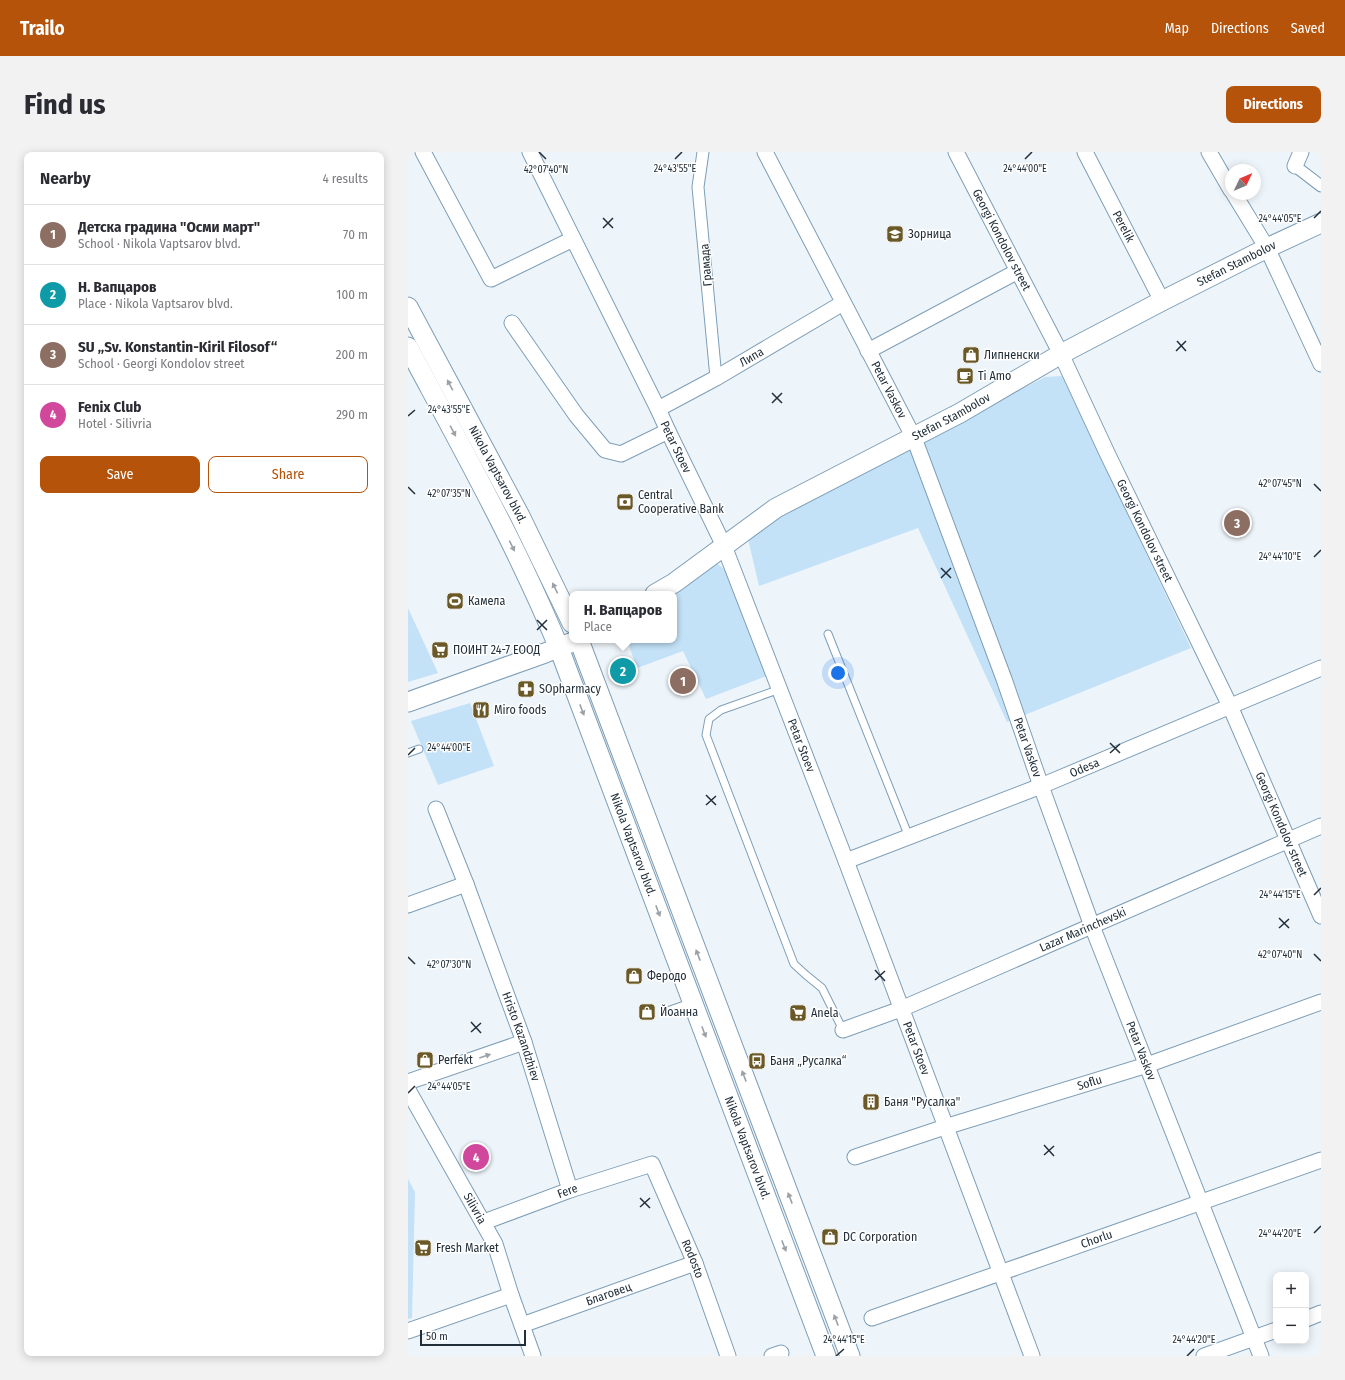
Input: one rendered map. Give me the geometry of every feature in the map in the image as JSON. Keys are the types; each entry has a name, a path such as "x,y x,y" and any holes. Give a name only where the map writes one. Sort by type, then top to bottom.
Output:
{"street":[{"path":"423,152 491,279 573,239"},
{"name":"Petar Stoev","path":"530,152 658,409 724,546 846,861 1032,1356"},
{"name":"Грамада","path":"703,152 698,187 716,378"},
{"name":"Petar Vaskov","path":"765,152 914,438 1004,679 1092,926 1260,1356"},
{"name":"Georgi Kondolov street","path":"956,152 1061,354 1108,456 1230,706 1289,839 1321,916"},
{"name":"Perelik","path":"1085,152 1162,301"},
{"path":"1209,152 1225,180"},
{"path":"1301,152 1296,166 1321,186"},
{"path":"1238,200 1267,248 1321,364"},
{"name":"Stefan Stambolov","path":"660,591 674,583 776,508 914,438 1061,354 1162,301 1267,248 1321,223"},
{"path":"868,351 1018,271"},
{"name":"Липа","path":"658,409 716,378 843,303"},
{"name":"Nikola Vaptsarov blvd.","path":"408,307 520,516 569,617"},
{"path":"512,323 576,415 605,450 621,454 668,431"},
{"name":"Nikola Vaptsarov blvd.","path":"408,347 493,507 536,596 559,648 826,1356"},
{"path":"408,702 570,643"},
{"name":"Nikola Vaptsarov blvd.","path":"580,643 850,1356"},
{"name":"Odesa","path":"846,861 1041,786 1321,668"},
{"name":"Hristo Kazandzhiev","path":"436,809 466,884 524,1042 570,1190"},
{"name":"Lazar Marinchevski","path":"843,1030 901,1009 1321,826"},
{"path":"408,905 466,884"},
{"name":"Soflu","path":"855,1157 945,1127 1147,1065 1321,1002"},
{"path":"408,1082 524,1042"},
{"name":"Silivria","path":"408,1090 496,1244 511,1295 533,1356"},
{"name":"Chorlu","path":"872,1318 1321,1160"},
{"name":"Fere","path":"484,1222 570,1190 652,1164"},
{"name":"Rodosto","path":"652,1164 695,1262 728,1356"},
{"name":"Благовец","path":"522,1325 695,1262"},
{"path":"408,1331 511,1295"},
{"path":"1309,1318 1321,1313"},
{"path":"1204,1356 1273,1331"}],"lane":[{"path":"828,634 909,836"},
{"path":"780,689 721,710 709,719 706,735 794,964 822,988 843,1030"},
{"path":"408,753 419,749"},
{"path":"670,1010 692,1002"}],"shaded area":[{"path":"1062,376 1191,648 1007,722 918,528 759,586 748,539 794,506 1045,377"},
{"path":"715,562 727,571 769,675 706,699 683,651 637,668 628,643 677,643 677,591 672,591"},
{"path":"408,608 438,673 408,682"},
{"path":"470,703 494,766 438,785 411,721"},
{"path":"408,1179 415,1192 412,1318 408,1319"}],"place":[{"name":"Зорница","path":"895,234"},
{"name":"Липненски","path":"971,355"},
{"name":"Ti Amo","path":"965,376"},
{"name":"Central Cooperative Bank","path":"625,502"},
{"name":"SU „Sv. Konstantin-Kiril Filosof“","path":"1237,523"},
{"name":"Камела","path":"455,601"},
{"name":"ПОИНТ 24-7 ЕООД","path":"440,650"},
{"name":"Н. Вапцаров","path":"623,671"},
{"name":"Детска градина \"Осми март\"","path":"683,681"},
{"name":"SOpharmacy","path":"526,689"},
{"name":"Miro foods","path":"481,710"},
{"name":"Феродо","path":"634,976"},
{"name":"Йоанна","path":"647,1012"},
{"name":"Anela","path":"798,1013"},
{"name":"Perfekt","path":"425,1060"},
{"name":"Баня „Русалка“","path":"757,1061"},
{"name":"Баня \"Русалка\"","path":"871,1102"},
{"name":"Fenix Club","path":"476,1157"},
{"name":"DC Corporation","path":"830,1237"},
{"name":"Fresh Market","path":"423,1248"}]}
